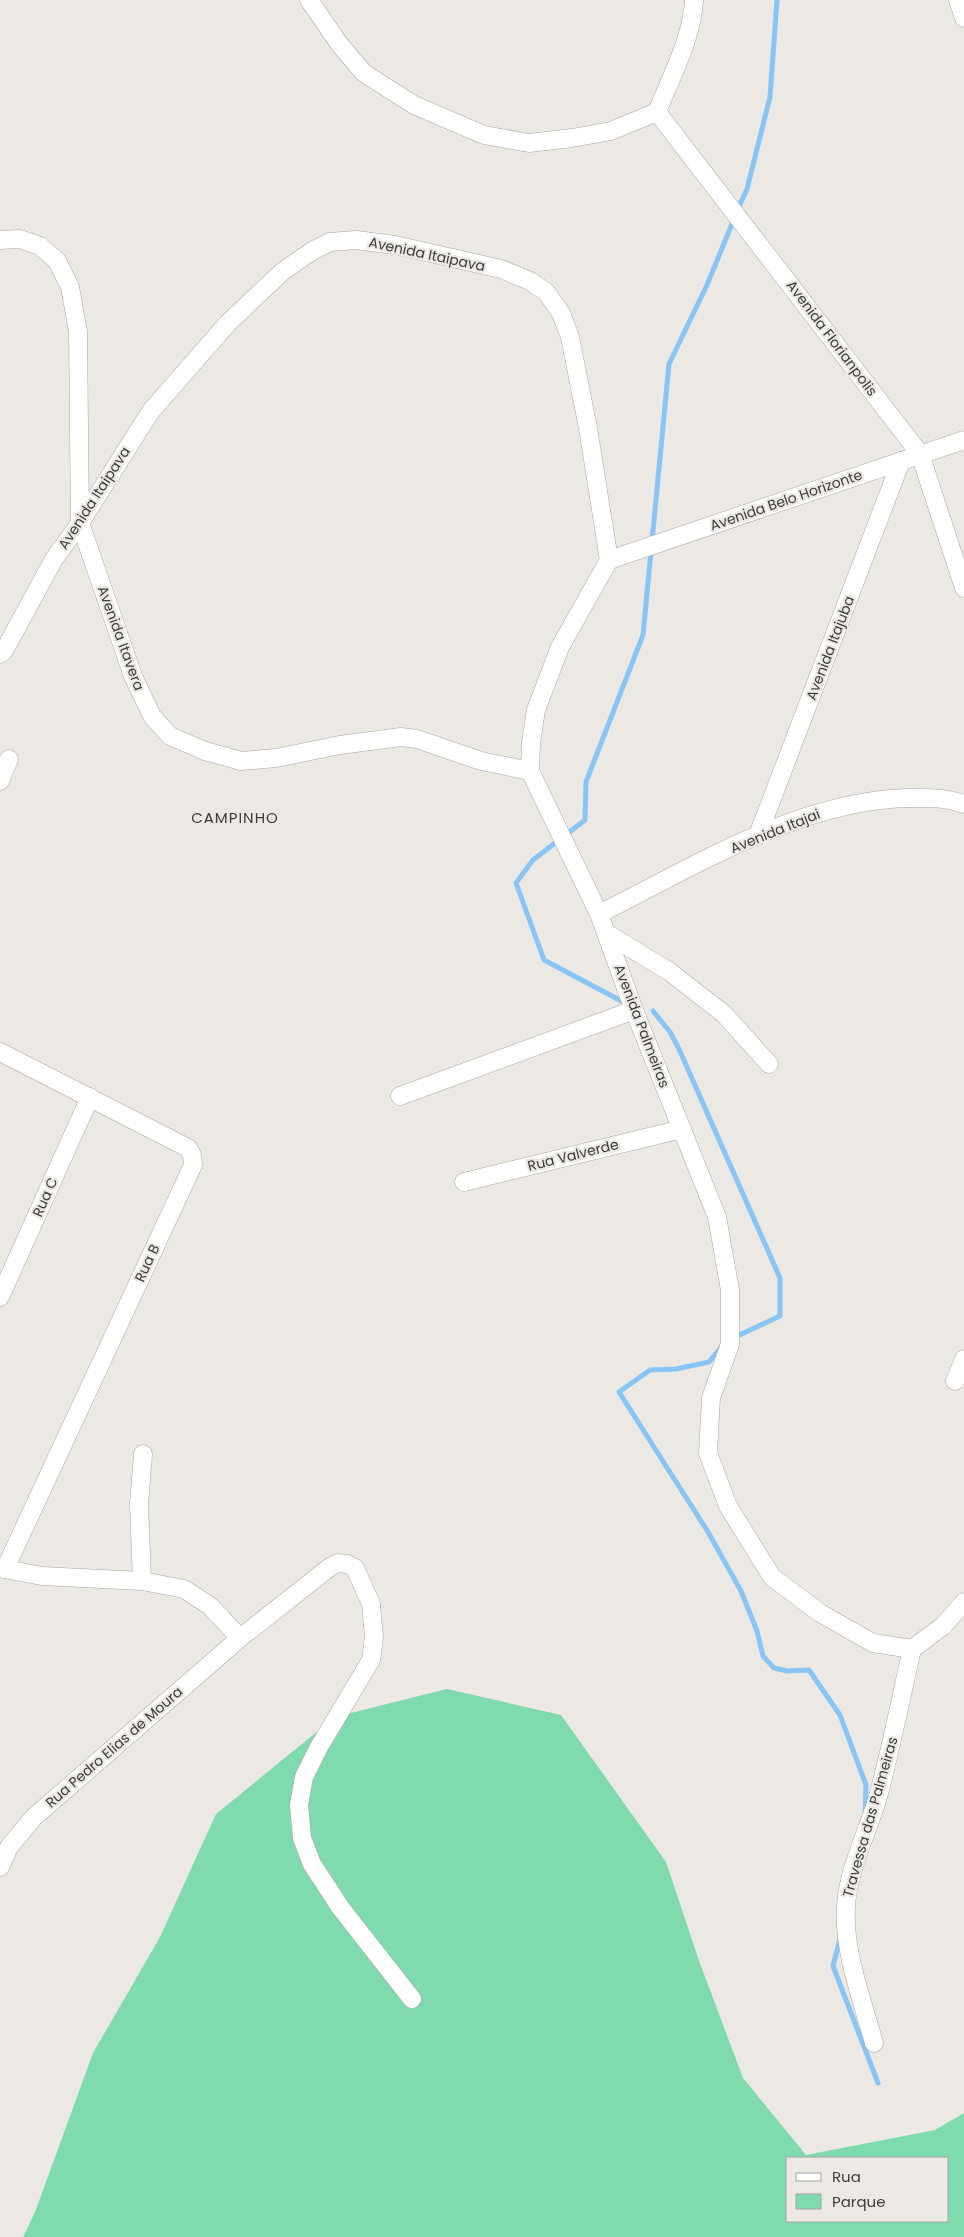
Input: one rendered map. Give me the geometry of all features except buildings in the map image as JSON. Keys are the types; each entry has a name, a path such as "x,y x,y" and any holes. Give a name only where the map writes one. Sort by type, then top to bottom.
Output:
{"street":[{"path":"309,0 340,45 364,73 414,105 484,134 528,143 611,131 657,112 680,52 693,11 694,0"},
{"path":"958,0 964,18"},
{"name":"Avenida Florianpolis","path":"657,112 920,454 964,588"},
{"name":"Avenida Itavera","path":"0,240 20,239 40,246 57,261 70,287 78,332 80,523 133,676 152,716 170,736 205,751 241,761 276,758 340,745 401,738 417,740 481,761 530,771"},
{"name":"Avenida Itaipava","path":"0,654 4,651 54,558 80,523 150,411 228,322 282,272 312,251 330,242 356,240 395,244 501,269 530,281 546,292 561,313 570,337 588,428 609,560"},
{"name":"Avenida Belo Horizonte","path":"609,560 964,440"},
{"name":"Avenida Itajuba","path":"758,835 901,460"},
{"path":"530,771 531,742 536,710 560,647 609,560"},
{"path":"0,781 9,759"},
{"name":"Avenida Palmeiras","path":"530,771 606,933 634,1010 717,1217 730,1290 730,1344 711,1398 708,1453 733,1514 772,1577 820,1613 873,1643 912,1649"},
{"name":"Avenida Itajai","path":"598,914 758,835 836,807 888,799 945,797 964,804"},
{"path":"606,933 670,972 724,1014 769,1064"},
{"path":"400,1096 634,1010"},
{"name":"Rua B","path":"0,1052 188,1148 192,1155 193,1165 2,1569"},
{"name":"Rua C","path":"0,1297 90,1097"},
{"name":"Rua Valverde","path":"464,1182 682,1129"},
{"path":"955,1382 964,1359"},
{"path":"142,1582 139,1504 143,1454"},
{"name":"Rua Pedro Elias de Moura","path":"0,1867 9,1847 34,1817 240,1638 330,1567 338,1563 347,1564 355,1568 371,1604 374,1637 371,1660 319,1747 304,1776 299,1805 302,1838 312,1864 340,1908 412,1999"},
{"path":"2,1569 42,1576 142,1582 184,1589 210,1606 240,1638"},
{"path":"912,1649 943,1626 964,1602"},
{"name":"Travessa das Palmeiras","path":"874,2043 851,1957 846,1930 846,1904 854,1867 877,1798 912,1649"}],"green space":[{"path":"447,1689 561,1715 666,1862 698,1958 743,2078 806,2155 935,2130 964,2113 964,2237 23,2237 35,2212 93,2053 160,1937 216,1814 335,1717"}],"waterway":[{"path":"737,211 747,189 770,97 777,0"},
{"path":"627,1004 544,960 516,883 533,860 585,820 586,782 643,635 669,364 707,285 734,219"},
{"path":"653,1011 670,1032 679,1049 780,1278 780,1316 733,1338"},
{"path":"722,1346 709,1362 676,1369 650,1370 619,1392 708,1532 741,1591 757,1631 763,1656 774,1668 787,1671 809,1670 840,1715 866,1785 865,1815"},
{"path":"840,1939 833,1966 878,2083"}],"district":[{"name":"CAMPINHO","path":"235,817"}]}
